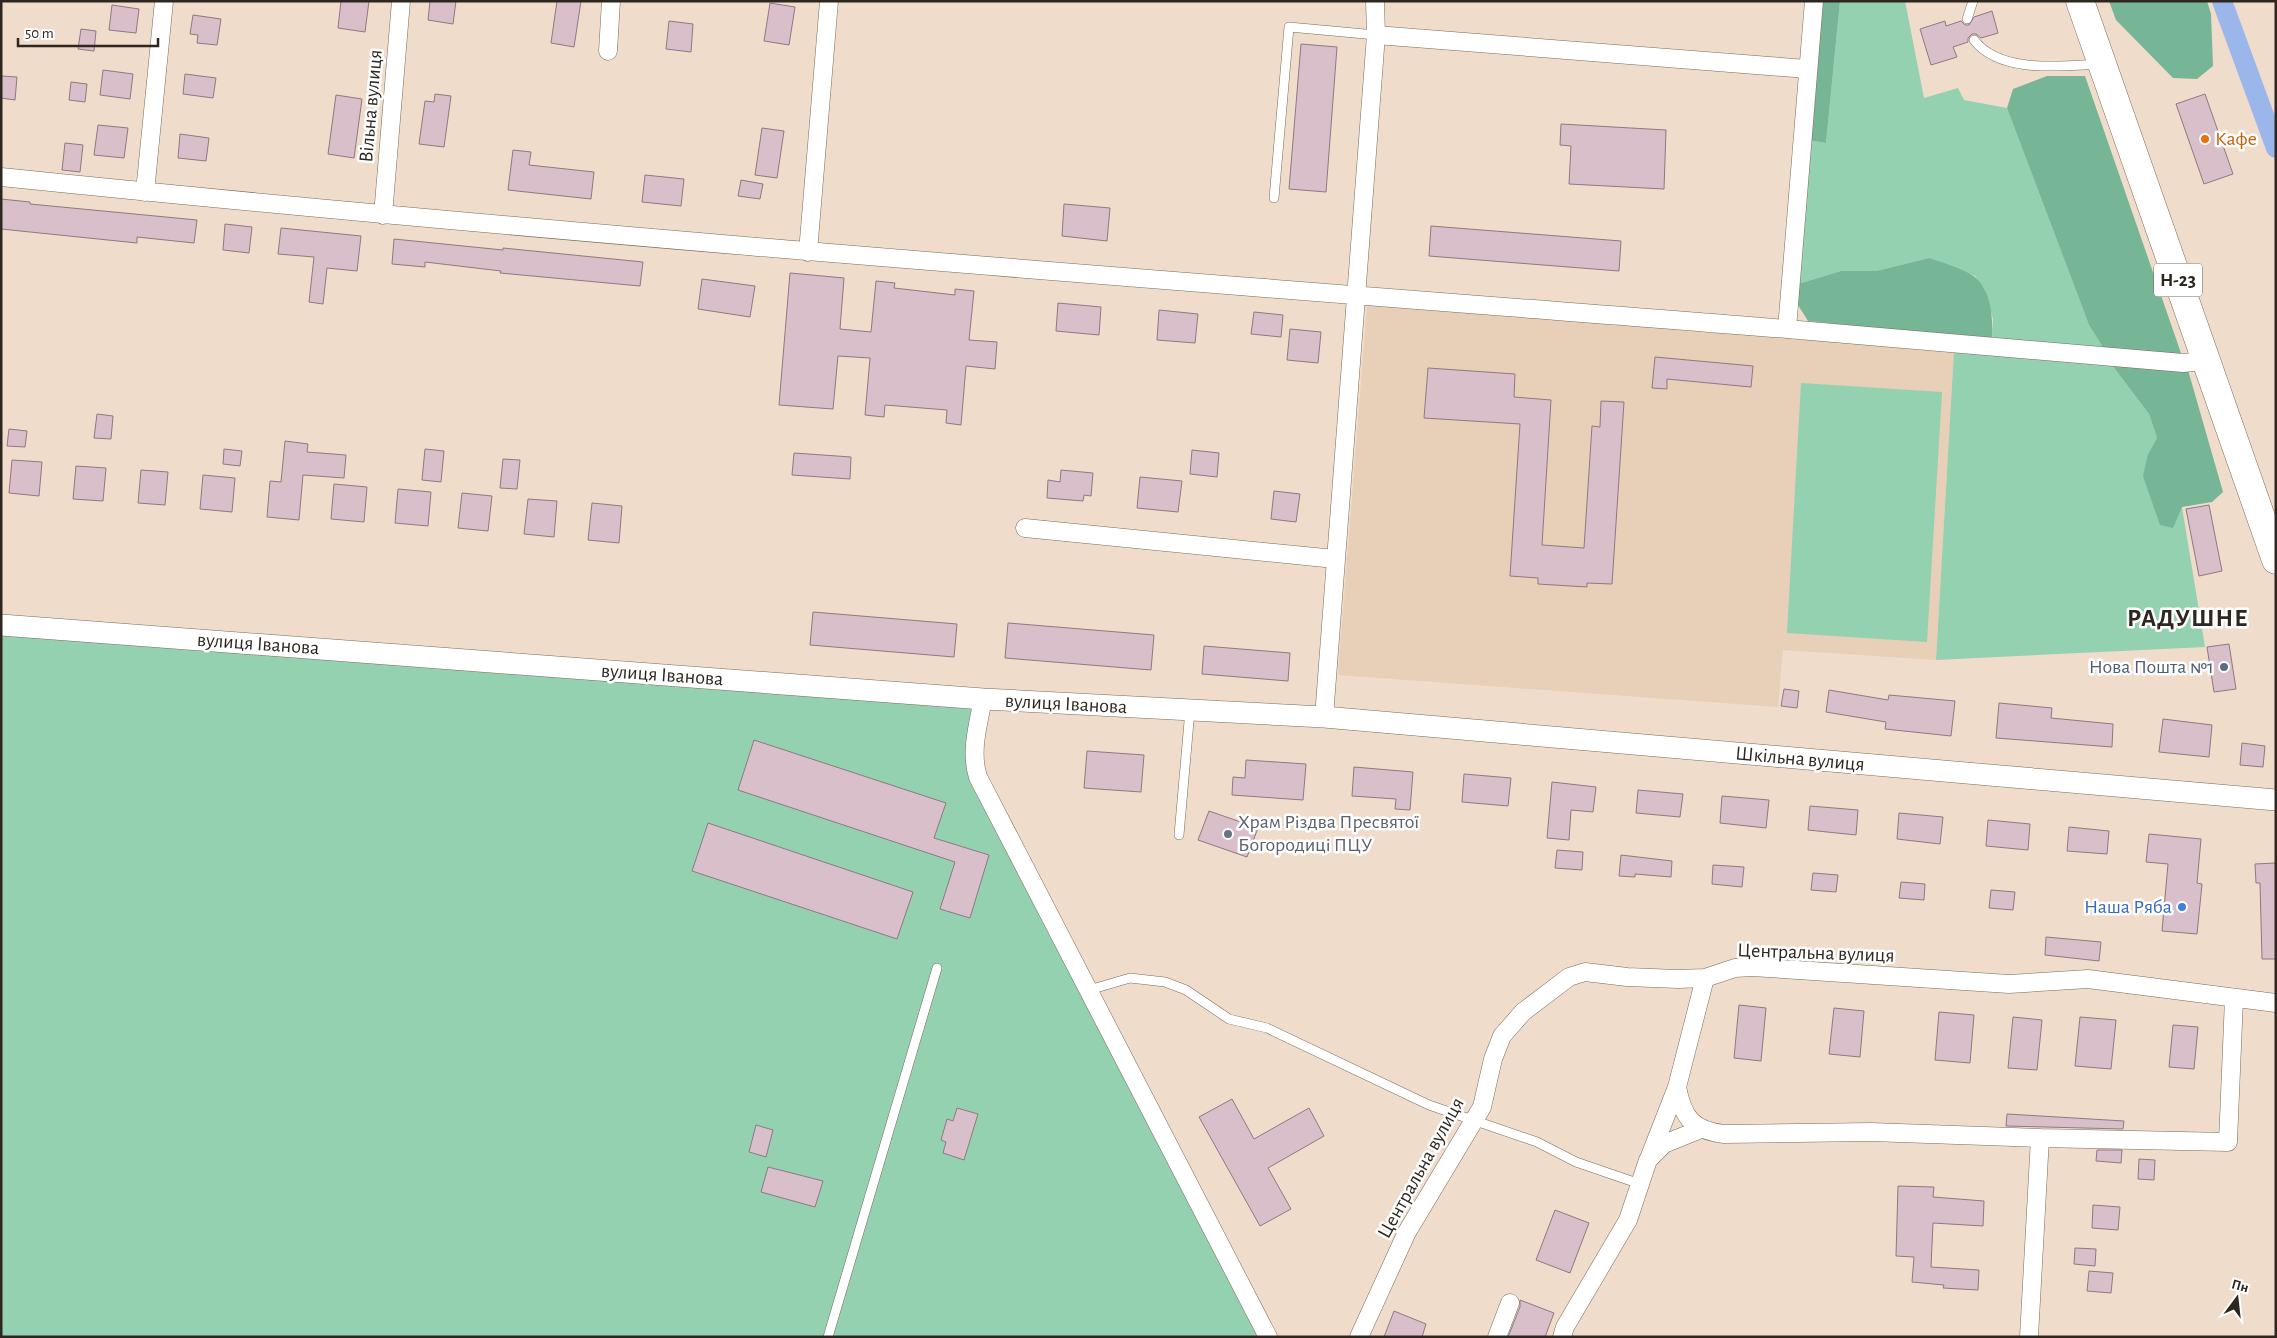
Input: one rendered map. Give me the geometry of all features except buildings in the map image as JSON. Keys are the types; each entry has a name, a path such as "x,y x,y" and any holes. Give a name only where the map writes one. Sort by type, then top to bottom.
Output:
{"main road":[{"name":"Н-23","path":"2080,1 2276,560"}],"street":[{"path":"145,192 164,1"},
{"name":"Вільна вулиця","path":"383,214 402,1"},
{"path":"608,50 612,1"},
{"path":"808,252 829,1"},
{"path":"1324,717 1376,35 1375,1"},
{"path":"1787,329 1814,1"},
{"path":"1376,35 1807,69"},
{"path":"1,177 145,192 808,252 1787,329 2183,363 2206,361"},
{"path":"1025,528 1335,559"},
{"name":"вулиця Іванова","path":"1,625 983,699 1324,717"},
{"path":"983,699 974,750 978,777 1268,1337"},
{"name":"Шкільна вулиця","path":"1324,717 2276,800"},
{"name":"Центральна вулиця","path":"1360,1337 1407,1232 1482,1107 1493,1058 1502,1036 1523,1012 1569,977 1585,972 1651,978 1705,978 1735,968 1752,967 2009,984 2088,979 2276,1003"},
{"path":"1562,1337 1565,1327 1628,1220 1648,1160 1677,1087 1705,978"},
{"path":"1677,1087 1680,1102 1686,1116 1707,1132 1724,1134 1871,1132 2228,1142 2234,999"},
{"path":"1648,1160 1664,1144 1701,1129"},
{"path":"2029,1337 2040,1138"},
{"path":"1497,1337 1510,1303"}],"lane":[{"path":"1968,19 1973,1"},
{"path":"1274,198 1288,28 1376,35"},
{"path":"1974,40 1996,58 2018,64 2060,67 2102,64"},
{"path":"1179,835 1190,710"},
{"path":"828,1337 937,968"},
{"path":"1089,990 1130,978 1165,982 1186,990 1229,1019 1267,1028 1429,1105 1538,1142 1576,1162 1640,1184"}],"shaded area":[{"path":"1367,305 1954,351 1936,660 1783,650 1778,707 1338,675"}],"green space":[{"path":"1820,1 1840,1 1826,143 1807,140"},
{"path":"1840,1 1905,1 1924,98 1958,88 1964,100 2007,108 2089,325 2104,349 1992,340 1993,319 1985,290 1975,276 1929,258 1876,271 1841,271 1798,284 1807,140 1826,143"},
{"path":"2109,1 2207,1 2211,14 2213,66 2197,79 2173,78 2116,20"},
{"path":"2047,76 2085,76 2182,356 2104,349 2089,325 2007,108 2013,89"},
{"path":"1929,258 1967,272 1981,284 1990,307 1992,340 1808,321 1798,305 1798,284 1841,271 1876,271"},
{"path":"1954,351 2112,365 2149,414 2157,438 2148,454 2182,507 2205,647 1936,660"},
{"path":"2112,365 2188,370 2223,492 2212,502 2182,507 2173,528 2160,525 2143,476 2148,454 2157,438 2149,414"},
{"path":"1801,383 1942,392 1927,642 1787,633"},
{"path":"1,624 983,699 974,760 1268,1337 1,1337"}],"waterway":[{"path":"2222,1 2276,148"}],"place":[{"name":"Кафе","path":"2205,139"},
{"name":"Нова Пошта №1","path":"2224,667"},
{"name":"Храм Різдва Пресвятої Богородиці ПЦУ","path":"1228,834"},
{"name":"Наша Ряба","path":"2182,907"}],"district":[{"name":"РАДУШНЕ","path":"2188,618"}]}
